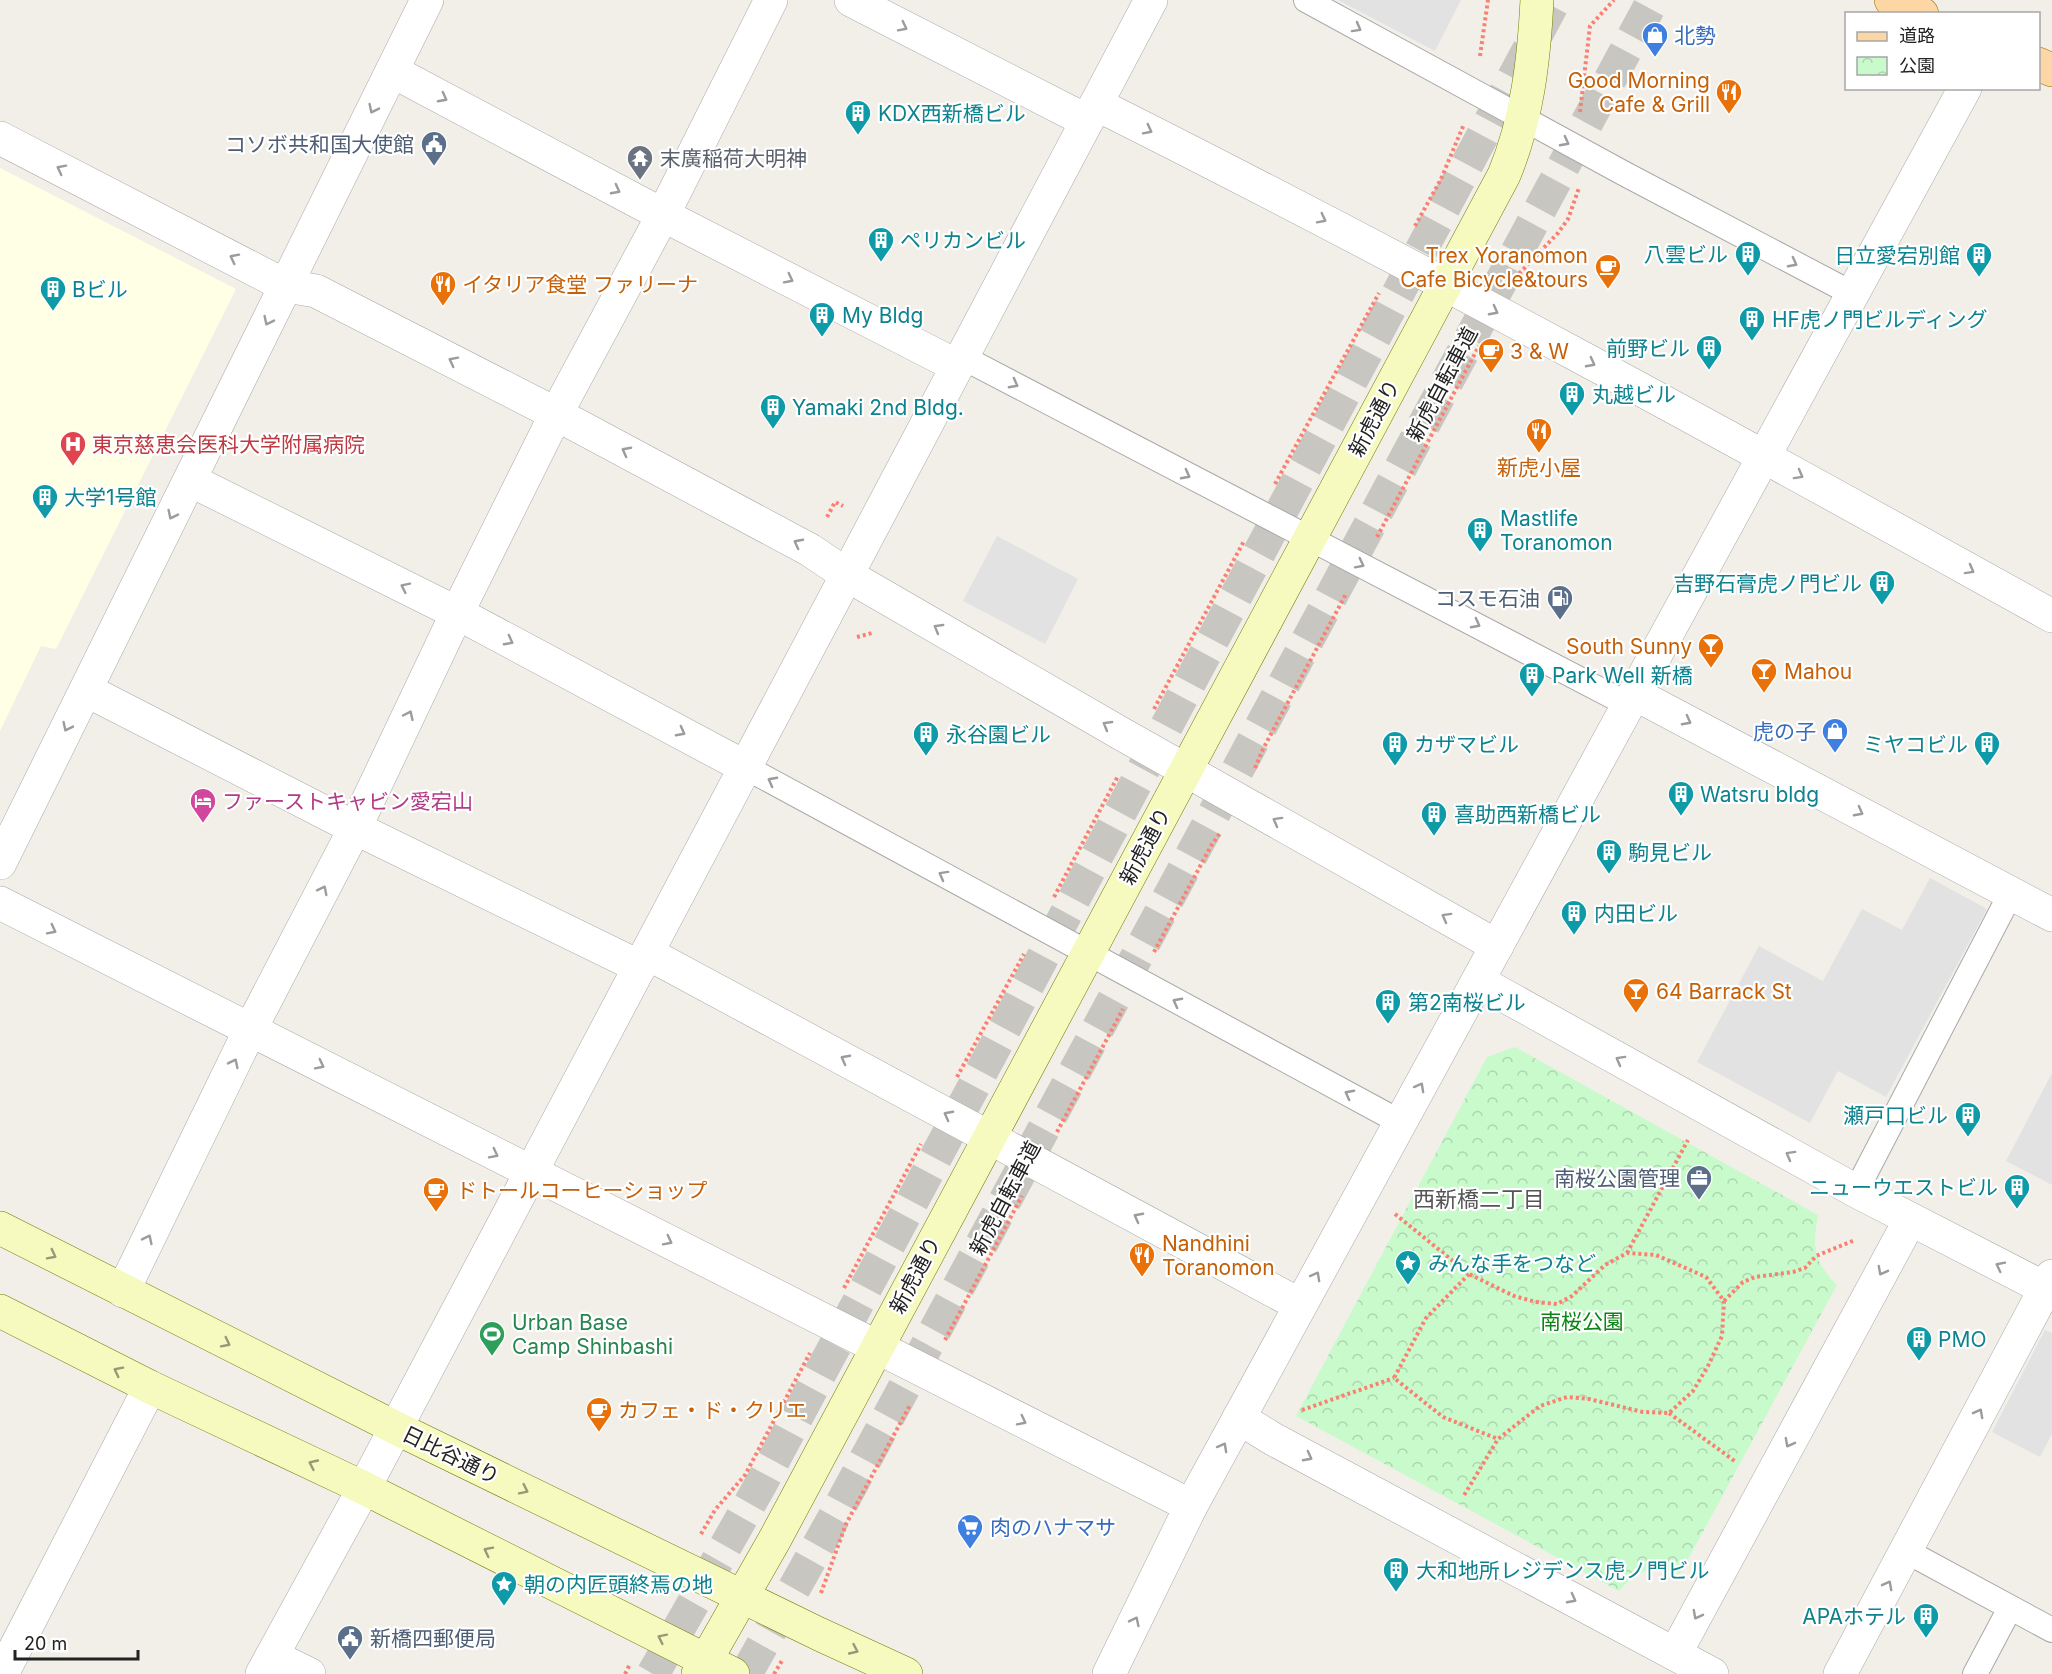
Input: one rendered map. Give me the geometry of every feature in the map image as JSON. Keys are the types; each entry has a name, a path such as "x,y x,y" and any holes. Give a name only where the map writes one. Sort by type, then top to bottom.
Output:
{"main road":[{"name":"新虎通り","path":"712,1669 742,1597 1504,175 1523,119 1537,0"},
{"path":"1891,0 1918,12"},
{"name":"日比谷通り","path":"0,1228 396,1428 742,1597 906,1674"},
{"path":"0,1311 150,1387 364,1488 712,1669"}],"street":[{"path":"0,863 427,0"},
{"path":"123,1291 250,1030 355,828 457,613 556,414 663,215 771,0"},
{"path":"851,0 1092,112 1397,259 1765,457 2052,616"},
{"path":"309,1674 267,1665 396,1428 1151,0"},
{"path":"392,71 663,215 960,361"},
{"path":"1109,1674 1191,1506 1964,90"},
{"path":"0,138 286,286 316,291 556,414 810,550 847,575 1185,770 1497,945"},
{"path":"190,480 457,613 745,767"},
{"path":"86,690 355,828 643,960 989,1137 1300,1305"},
{"path":"1632,699 2052,915"},
{"path":"0,903 1191,1506"},
{"path":"1478,981 1910,1220 2050,1286 1840,1674"},
{"path":"1676,1654 1910,1220"},
{"path":"2,1674 150,1387"},
{"path":"1239,1418 1273,1439 1712,1674"}],"lane":[{"path":"1306,0 1584,152 1853,294"},
{"path":"960,361 1632,699"},
{"path":"745,767 1400,1122"},
{"path":"1856,1191 2011,893"},
{"path":"1906,1551 2052,1630"},
{"path":"1975,1674 2010,1608"}],"path":[{"path":"1149,718 1441,178 1458,139 1473,92 1479,69 1488,0"},
{"name":"新虎自転車道","path":"1254,770 1263,749 1516,278 1545,248 1568,219 1584,167 1580,100 1590,27 1614,0"},
{"name":"新虎自転車道","path":"823,1590 846,1524 1211,846 1225,826"},
{"path":"1627,1253 1692,1133"},
{"path":"1395,1214 1469,1274 1514,1296 1536,1302 1557,1305 1572,1296 1605,1265 1627,1253 1656,1255 1706,1277 1724,1301 1722,1336 1693,1391 1669,1413"},
{"path":"1724,1301 1743,1282 1755,1277 1793,1272 1805,1268 1816,1257 1865,1236"},
{"path":"1293,1413 1395,1378 1426,1318 1469,1274"},
{"path":"1395,1378 1443,1417 1498,1439"},
{"path":"1461,1500 1498,1439 1540,1406 1567,1397 1589,1399 1643,1412 1669,1413 1738,1463"},
{"path":"703,1531 715,1510"},
{"path":"625,1674 627,1668"}],"shaded area":[{"path":"1338,0 1461,0 1435,51"},
{"name":"東京慈恵会医科大学附属病院","path":"0,168 236,289 56,649 41,646 0,731"},
{"path":"997,536 1078,579 1045,644 963,601"},
{"path":"1930,878 1987,909 1886,1097 1838,1071 1810,1123 1697,1062 1759,946 1823,981 1862,909 1902,930"},
{"path":"2052,1073 2052,1185 2006,1161"},
{"path":"2045,1330 2052,1333 2052,1434 2040,1457 1992,1432"}],"green space":[{"name":"南桜公園","path":"1515,1047 1818,1215 1815,1245 1819,1261 1837,1285 1680,1574 1662,1570 1646,1571 1633,1578 1619,1591 1296,1416 1487,1057"}],"tunnel":[{"path":"653,1674 762,1482 1555,0"},
{"path":"746,1674 837,1512 1653,0"}],"place":[{"name":"北勢","path":"1655,58"},
{"name":"Good Morning Cafe & Grill","path":"1729,115"},
{"name":"KDX西新橋ビル","path":"858,136"},
{"name":"コソボ共和国大使館","path":"434,167"},
{"name":"末廣稲荷大明神","path":"640,181"},
{"name":"ペリカンビル","path":"881,263"},
{"name":"八雲ビル","path":"1748,277"},
{"name":"日立愛宕別館","path":"1979,278"},
{"name":"Trex Yoranomon Cafe Bicycle&tours","path":"1608,290"},
{"name":"イタリア食堂 ファリーナ","path":"443,307"},
{"name":"Bビル","path":"53,312"},
{"name":"My Bldg","path":"822,338"},
{"name":"HF虎ノ門ビルディング","path":"1752,342"},
{"name":"前野ビル","path":"1709,371"},
{"name":"3 & W","path":"1491,374"},
{"name":"丸越ビル","path":"1572,417"},
{"name":"Yamaki 2nd Bldg.","path":"773,430"},
{"name":"新虎小屋","path":"1539,454"},
{"name":"東京慈恵会医科大学附属病院","path":"73,467"},
{"name":"大学1号館","path":"45,520"},
{"name":"Mastlife Toranomon","path":"1480,553"},
{"name":"吉野石膏虎ノ門ビル","path":"1882,606"},
{"name":"コスモ石油","path":"1560,621"},
{"name":"South Sunny","path":"1711,669"},
{"name":"Mahou","path":"1764,694"},
{"name":"Park Well 新橋","path":"1532,698"},
{"name":"虎の子","path":"1835,754"},
{"name":"永谷園ビル","path":"926,757"},
{"name":"カザマビル","path":"1395,767"},
{"name":"ミヤコビル","path":"1987,767"},
{"name":"Watsru bldg","path":"1681,817"},
{"name":"ファーストキャビン愛宕山","path":"203,824"},
{"name":"喜助西新橋ビル","path":"1434,837"},
{"name":"駒見ビル","path":"1609,875"},
{"name":"内田ビル","path":"1574,936"},
{"name":"64 Barrack St","path":"1636,1014"},
{"name":"第2南桜ビル","path":"1388,1025"},
{"name":"瀬戸口ビル","path":"1968,1138"},
{"name":"南桜公園管理","path":"1699,1201"},
{"name":"ニューウエストビル","path":"2017,1210"},
{"name":"ドトールコーヒーショップ","path":"436,1213"},
{"name":"Nandhini Toranomon","path":"1142,1278"},
{"name":"みんな手をつなど","path":"1408,1286"},
{"name":"Urban Base Camp Shinbashi","path":"492,1357"},
{"name":"PMO","path":"1919,1362"},
{"name":"カフェ・ド・クリエ","path":"599,1433"},
{"name":"肉のハナマサ","path":"970,1550"},
{"name":"大和地所レジデンス虎ノ門ビル","path":"1396,1593"},
{"name":"朝の内匠頭終焉の地","path":"504,1607"},
{"name":"APAホテル","path":"1926,1639"},
{"name":"新橋四郵便局","path":"350,1661"}],"district":[{"name":"西新橋二丁目","path":"1479,1199"}]}
